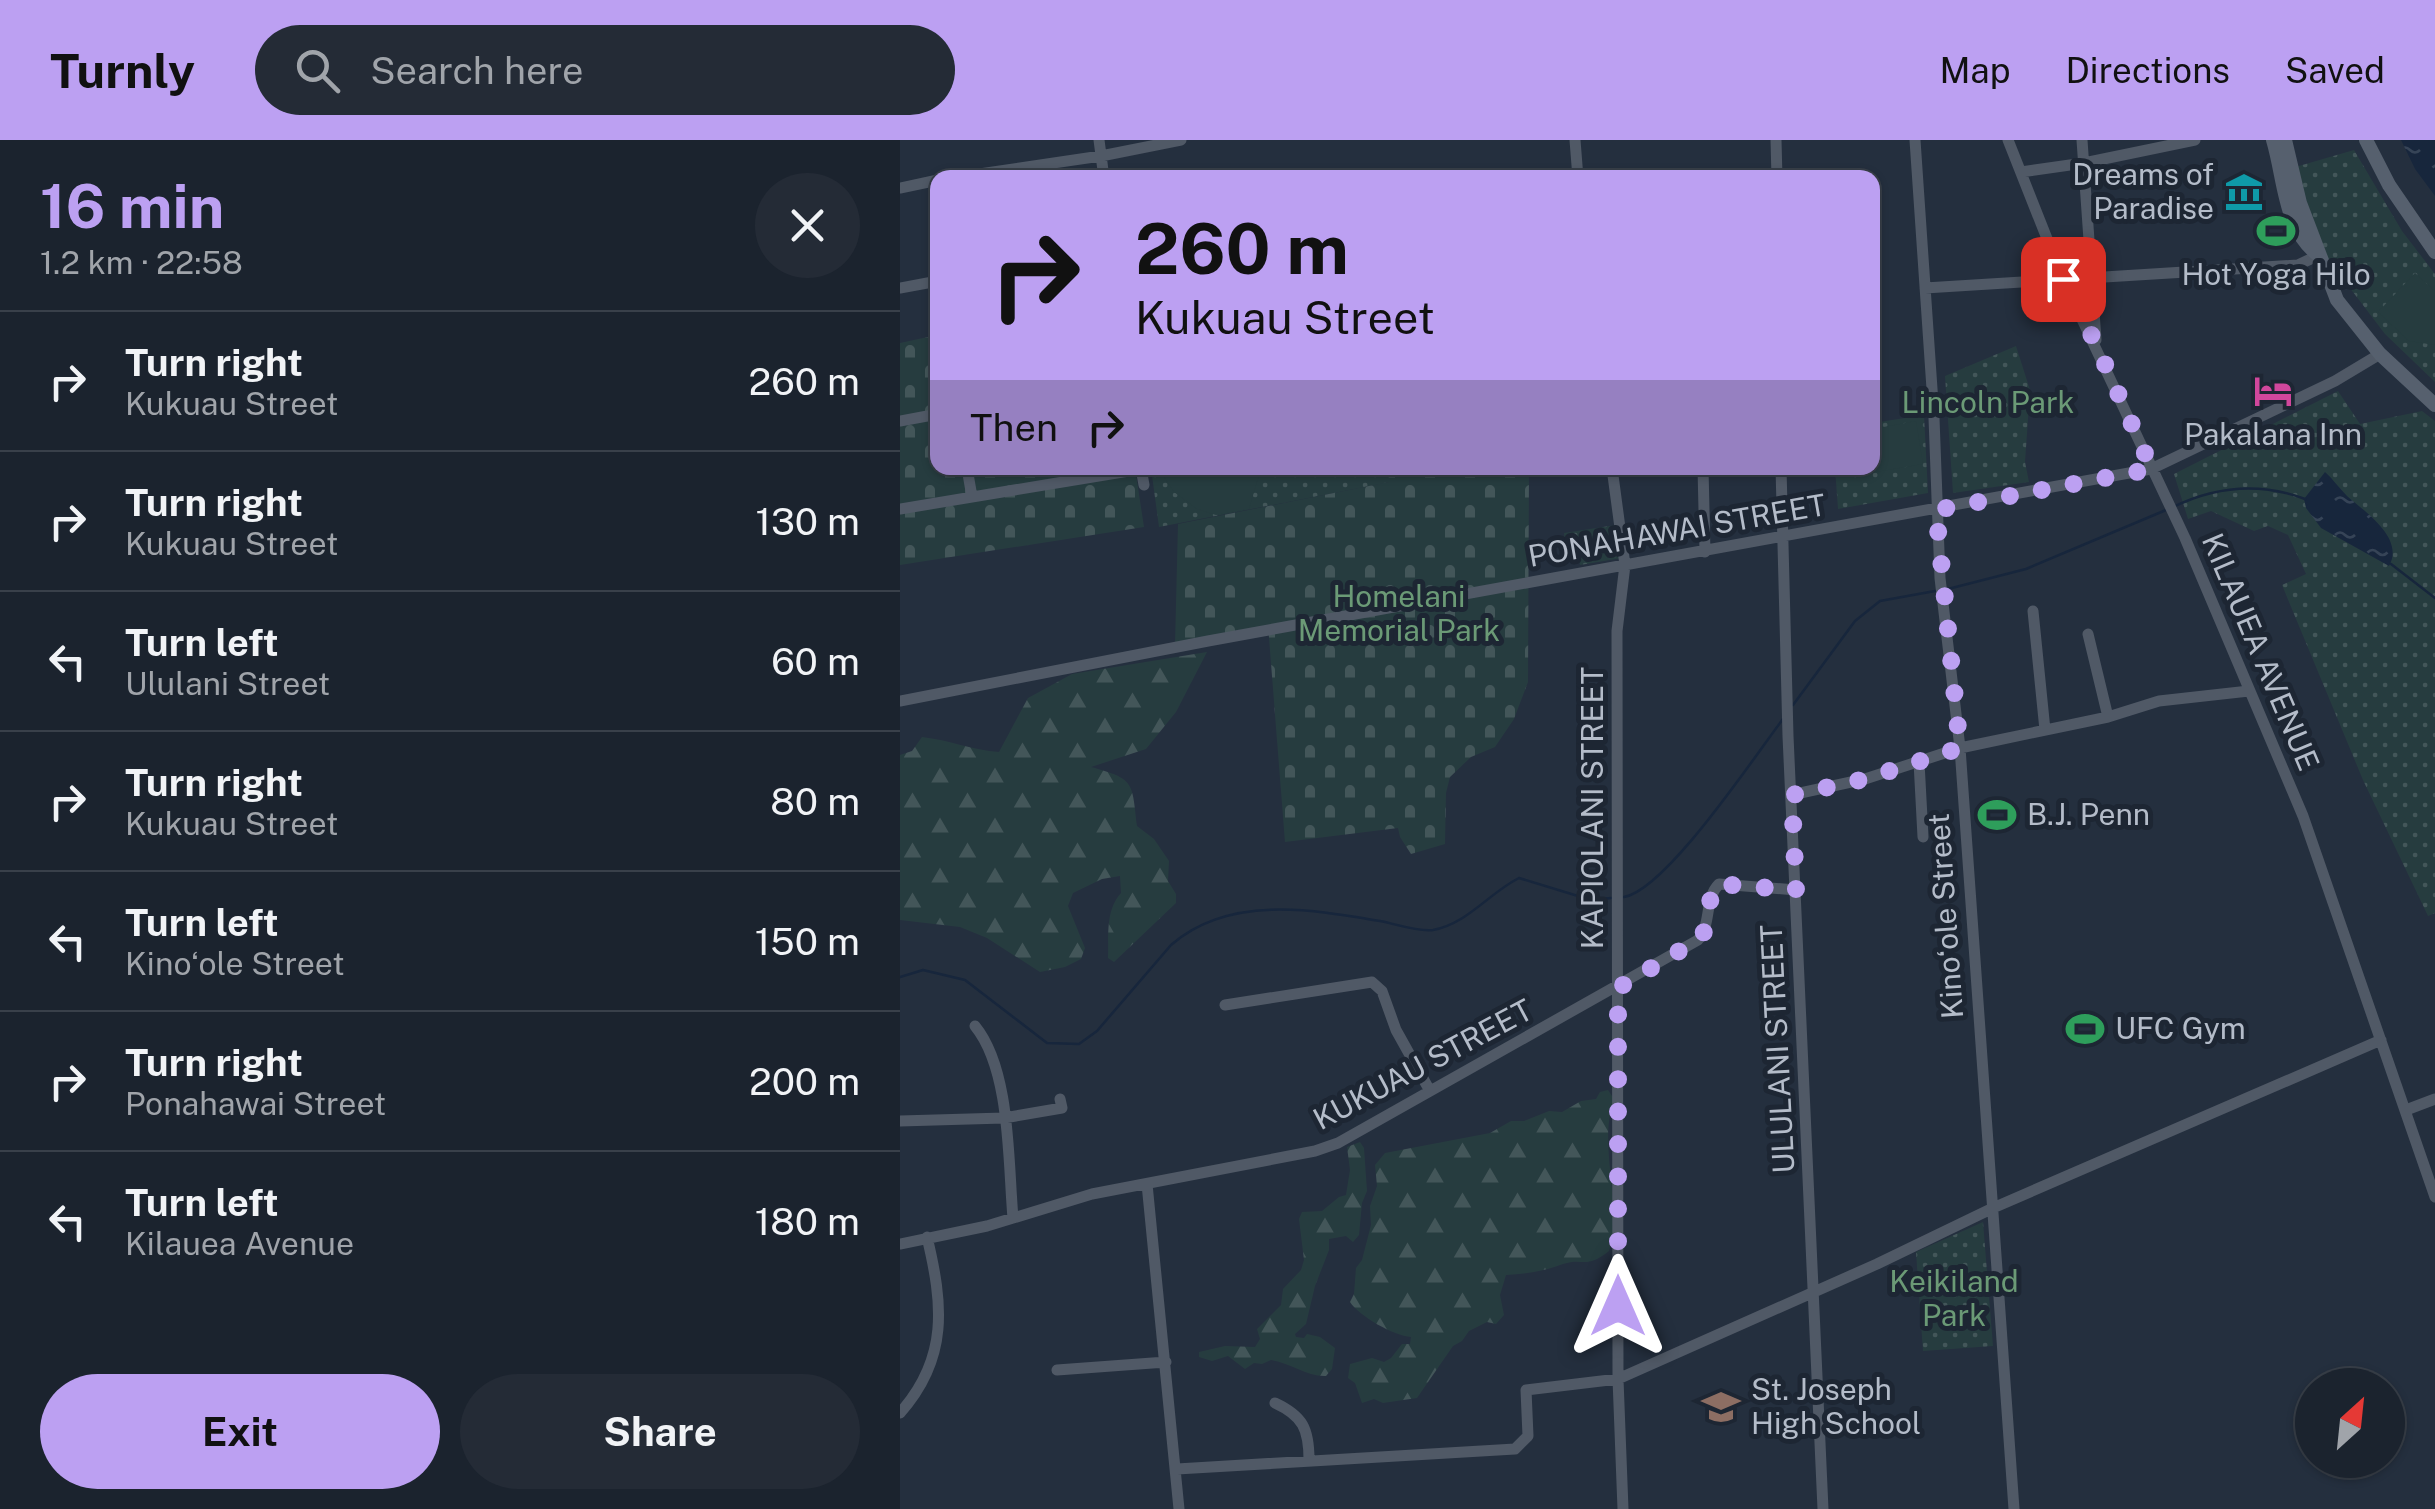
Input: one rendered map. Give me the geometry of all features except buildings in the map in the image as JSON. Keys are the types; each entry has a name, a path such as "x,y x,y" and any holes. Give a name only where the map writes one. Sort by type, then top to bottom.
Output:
{"main road":[{"path":"2273,140 2284,195 2295,225 2303,243 2319,255"},
{"path":"2285,140 2300,203 2338,300 2380,354 2435,405"},
{"path":"2366,140 2389,185 2435,252"}],"street":[{"path":"1099,140 1103,170"},
{"path":"1006,170 1181,140"},
{"path":"1574,140 1577,170"},
{"path":"1776,140 1777,170"},
{"name":"Kinoʻole Street","path":"1915,140 1934,418 1940,578 1960,748 2014,1509"},
{"name":"KILAUEA AVENUE","path":"2008,140 2063,279 2174,517 2308,827 2435,1197"},
{"path":"2082,140 2096,344"},
{"path":"2021,172 2084,164 2195,140"},
{"path":"900,188 930,182"},
{"path":"1925,288 2298,265 2319,255"},
{"path":"900,288 930,282"},
{"name":"PONAHAWAI STREET","path":"900,701 2152,469 2335,382 2380,354"},
{"path":"900,421 930,415"},
{"path":"968,475 972,497"},
{"path":"900,509 1100,475"},
{"path":"1142,475 1144,484"},
{"name":"KAPIOLANI STREET","path":"1613,475 1625,565 1618,631 1618,1379 1623,1509"},
{"path":"1702,475 1705,552"},
{"name":"ULULANI STREET","path":"1781,475 1788,736 1823,1509"},
{"path":"2033,611 2045,730"},
{"path":"2088,634 2108,718"},
{"path":"1792,795 1865,779 1960,748 2108,718 2159,700 2249,691"},
{"path":"1919,762 1923,837"},
{"name":"KUKUAU STREET","path":"900,1244 952,1235 1092,1194 1316,1151 1358,1133 1701,938 1712,892 1719,884 1796,890"},
{"path":"1225,1006 1373,982 1382,992 1396,1030 1430,1091"},
{"path":"975,1026 990,1050 1004,1118 1012,1218"},
{"path":"1177,1470 1515,1449 1528,1436 1526,1390 1618,1379 1993,1208 2381,1040"},
{"path":"900,1120 1004,1118 1062,1108 1060,1099"},
{"path":"2406,1110 2435,1099"},
{"path":"1147,1184 1179,1509"},
{"path":"900,1413 923,1380 938,1330 939,1295 926,1237"},
{"path":"1056,1370 1166,1362"},
{"path":"1275,1403 1298,1415 1304,1424 1309,1441 1308,1460"}],"green space":[{"path":"2354,150 2402,231 2435,274 2435,382 2385,334 2327,258 2292,168"},
{"path":"2415,273 2435,291 2435,345 2409,341 2378,312"},
{"path":"930,337 930,475 1136,475 1144,527 900,565 900,343"},
{"name":"Lincoln Park","path":"2016,346 2030,390 2025,462 2029,482 1953,493 1945,376"},
{"path":"2338,391 2360,424 2422,411 2435,421 2435,913 2428,916 2363,780 2282,585 2306,574 2288,535 2268,526 2254,531 2211,511 2188,519 2174,474"},
{"path":"1924,415 1928,493 1838,509 1836,475 1880,475 1880,422"},
{"path":"1916,421 1923,464 1880,471 1880,428"},
{"path":"1152,475 1410,475 1390,482 1159,527"},
{"path":"1163,475 1259,475 1249,509 1216,515 1197,509 1174,492"},
{"name":"Homelani Memorial Park","path":"1388,475 1529,475 1528,682 1514,719 1495,747 1471,757 1450,777 1445,844 1411,854 1398,828 1285,842 1268,625 1175,645 1178,524 1389,482"},
{"path":"1616,525 1622,558 1580,565 1576,542 1565,543 1564,533"},
{"path":"1207,652 1176,712 1146,749 1091,767 1129,784 1137,826 1154,839 1169,861 1168,881 1176,894 1176,903 1114,962 1108,958 1109,924 1121,893 1120,876 1102,879 1073,893 1068,906 1085,948 1081,959 1040,972 987,938 960,927 900,920 900,755 912,751 922,737 999,752 1028,698 1072,674"},
{"path":"1608,1090 1614,1099 1608,1137 1614,1215 1609,1251 1589,1262 1506,1275 1500,1295 1504,1315 1496,1324 1487,1322 1469,1331 1453,1346 1417,1398 1362,1403 1355,1383 1348,1378 1350,1364 1372,1358 1384,1362 1402,1344 1410,1344 1411,1337 1378,1324 1350,1302 1356,1268 1362,1260 1371,1225 1370,1206 1377,1186 1375,1165 1385,1153 1490,1133 1511,1121 1524,1121 1549,1111 1562,1112"},
{"path":"1360,1142 1364,1148 1367,1191 1359,1235 1353,1242 1346,1236 1329,1239 1306,1324 1295,1334 1320,1337 1335,1348 1332,1369 1326,1376 1319,1376 1271,1360 1245,1369 1228,1356 1212,1361 1199,1357 1199,1352 1225,1346 1255,1347 1260,1339 1257,1329 1281,1305 1283,1289 1301,1270 1302,1212 1322,1211 1346,1195 1350,1170 1347,1147"},
{"name":"Keikiland Park","path":"1983,1222 1993,1346 1923,1351 1916,1252"}],"water":[{"path":"2401,140 2435,140 2435,196 2415,169"},
{"path":"2325,472 2381,527 2392,546 2389,566 2321,528 2306,508 2304,499"}],"waterway":[{"path":"2173,507 2205,494 2238,489 2271,490 2305,499"},
{"path":"1948,589 2026,569 2166,510"},
{"path":"2391,564 2435,598"},
{"path":"1793,705 1855,621 1880,601 1935,591"},
{"path":"1624,897 1642,889 1685,848 1783,719"},
{"path":"900,977 923,970 965,980 1047,1043 1079,1044 1097,1031 1171,945 1218,918 1244,912 1299,910 1433,930 1467,915 1519,878 1591,900 1611,898"}],"place":[{"name":"Dreams of Paradise","path":"2244,192"},
{"name":"Hot Yoga Hilo","path":"2276,231"},
{"name":"Pakalana Inn","path":"2273,391"},
{"name":"B.J. Penn","path":"1997,815"},
{"name":"UFC Gym","path":"2085,1029"},
{"name":"St. Joseph High School","path":"1721,1407"}],"route":[{"path":"1618,1306 1618,988 1701,938 1712,892 1719,884 1796,890 1792,795 1865,779 1960,748 1936,510 2152,469 2063,279"}]}
